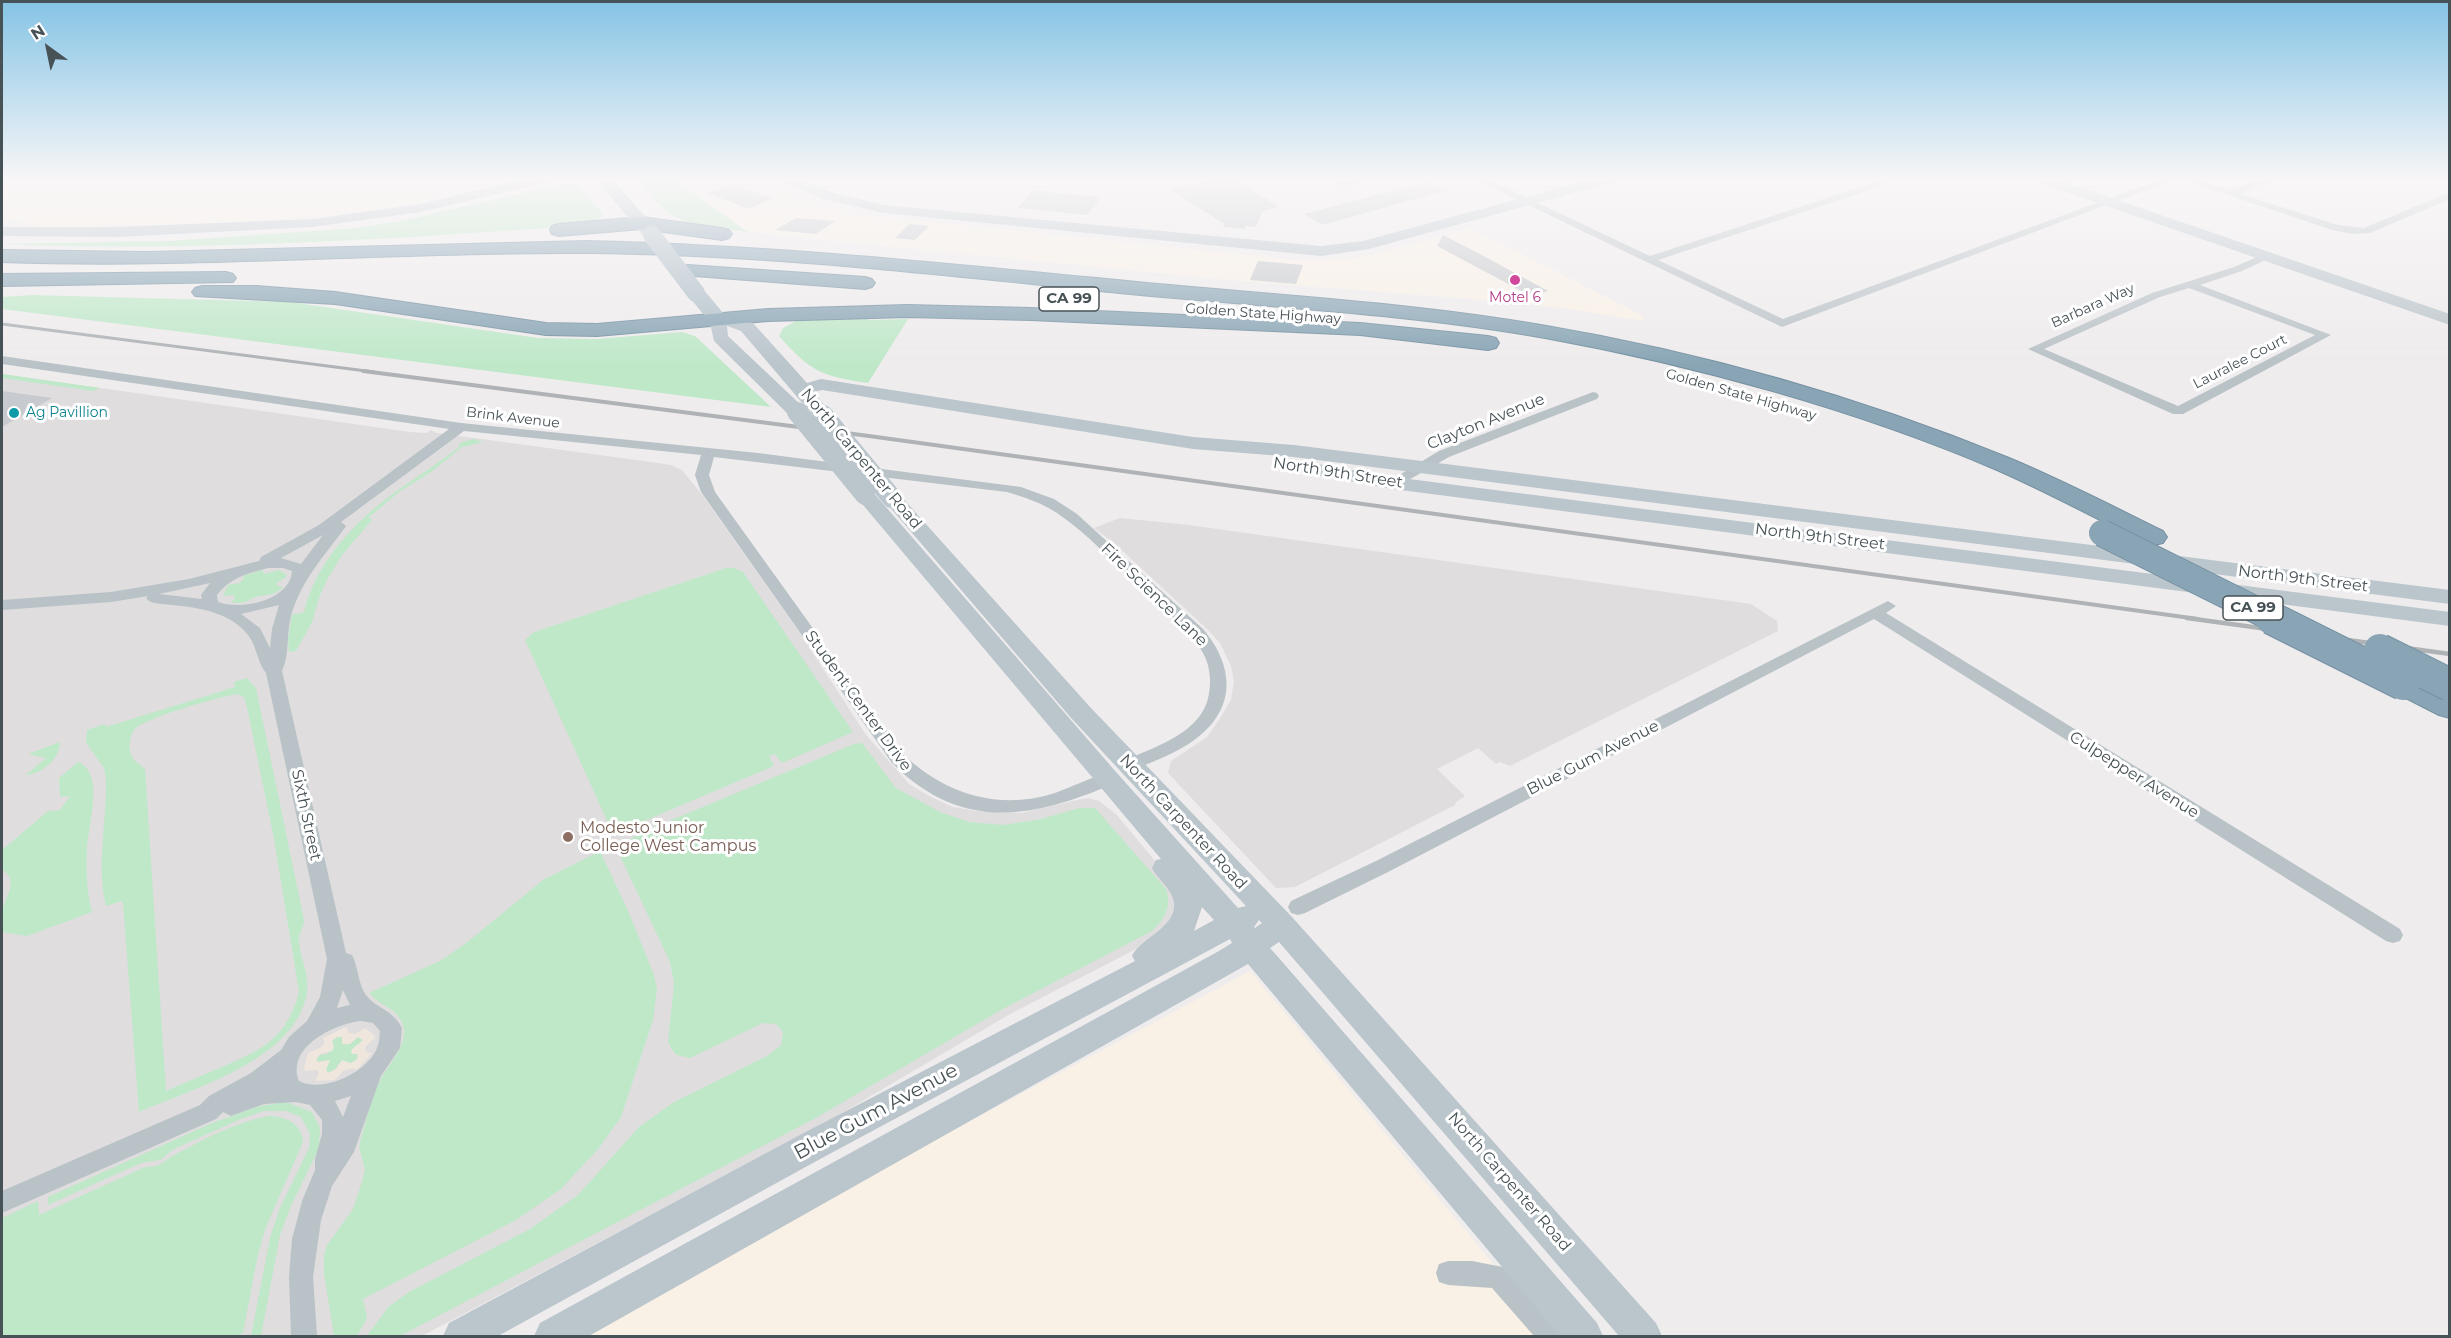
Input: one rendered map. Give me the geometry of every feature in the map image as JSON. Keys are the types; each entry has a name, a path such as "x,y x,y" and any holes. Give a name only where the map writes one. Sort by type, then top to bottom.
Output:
{"highway":[{"path":"2,250 128,254 249,251 412,240"},
{"path":"788,240 981,260 1155,282 1317,297 1497,324"},
{"name":"Golden State Highway","path":"2,256 195,259 584,247 729,252 1395,311 1497,324 1696,364 1832,404 1954,445 2008,466 2450,685"},
{"path":"618,268 889,285"},
{"path":"2,280 165,280 316,276"},
{"path":"2,287 294,294 546,329 597,330 717,318 862,312 1031,314 1360,329 1568,351"},
{"name":"Golden State Highway","path":"948,290 1410,326 1568,351 1667,373 1768,401 1872,435 1959,469"},
{"name":"CA 99","path":"2037,502 2450,708"}],"main road":[{"name":"North Carpenter Road","path":"656,240 717,318 720,337 797,412 1060,721 1281,913 1644,1336"},
{"path":"1211,240 1321,251 1364,246 1385,240"},
{"path":"2220,240 2444,314"},
{"name":"North Carpenter Road","path":"717,318 747,327 803,390 1118,772 1242,935 1584,1336"},
{"name":"North 9th Street","path":"803,390 821,384 1192,443 1294,451 2450,597"},
{"name":"North 9th Street","path":"1192,443 1273,463 1393,483 2450,619"},
{"path":"1005,1042 1158,948 1171,938 1186,914 1188,903 1182,888 1118,809 1118,772"},
{"name":"Blue Gum Avenue","path":"553,1336 836,1181 1281,913"},
{"name":"Blue Gum Avenue","path":"462,1336 1005,1042 1242,935"}],"street":[{"path":"1607,240 1782,323 2004,240"},
{"path":"1648,260 1708,240"},
{"name":"Barbara Way","path":"2034,349 2156,295 2238,269 2266,256"},
{"name":"Lauralee Court","path":"2034,349 2178,411 2325,335 2190,285"},
{"name":"Brink Avenue","path":"2,360 461,427 708,453 1022,491"},
{"name":"Clayton Avenue","path":"1393,483 1444,454 1593,396"},
{"path":"111,597 171,599 239,611 280,598 299,580 321,546 374,493 461,427"},
{"name":"Student Center Drive","path":"708,453 702,475 708,492 898,759 913,776 939,793 956,798 984,804 1017,806 1046,802 1118,772"},
{"name":"Fire Science Lane","path":"1022,491 1050,501 1072,517 1192,628 1213,655 1219,672 1219,687 1214,706 1203,723 1176,742 1118,772"},
{"path":"2,605 111,597 184,586 236,572 300,543 324,528 364,497 374,493"},
{"path":"257,564 285,563 297,568 299,580"},
{"path":"218,608 209,595 212,589 236,572"},
{"name":"Sixth Street","path":"274,671 279,663 279,635 284,615 299,580"},
{"name":"Sixth Street","path":"218,608 254,632 261,645 267,666 274,671 337,959 333,966 333,985 329,1000 315,1028"},
{"name":"Blue Gum Avenue","path":"1281,913 1392,861 1881,610"},
{"name":"Culpepper Avenue","path":"1881,610 2393,935"},
{"name":"Sixth Street","path":"337,959 345,961 355,996 369,1012"},
{"path":"2,1202 208,1112 217,1103 259,1080 289,1056 303,1037 315,1028 341,1015 369,1012 386,1020 391,1028 392,1036 385,1056 370,1074 344,1089 307,1094 264,1094 218,1112 208,1112"},
{"path":"289,1056 285,1077 289,1086 307,1094 331,1113 334,1120 334,1139 326,1159 327,1170"},
{"path":"304,1336 300,1266 313,1205 327,1170 338,1160 353,1126 370,1074"},
{"path":"1448,1273 1472,1273 1499,1277 1551,1336"}],"shaded area":[{"path":"832,240 1107,240 1295,260 1349,259 1425,240 1495,240 1643,316 1643,321 1556,307 1228,280"},
{"name":"Modesto Junior College West Campus","path":"2,374 410,432 426,433 431,430 437,433 671,465 682,470 798,630 866,735 909,784 953,807 976,811 1021,813 1088,798 1099,801 1116,814 1170,879 1176,917 1142,946 1010,1014 837,1116 422,1336 2,1336"},
{"path":"1120,518 1189,525 1751,604 1777,621 1778,631 1510,766 1500,762 1496,764 1478,748 1437,769 1465,796 1455,805 1295,887 1276,888 1168,773 1171,761 1207,737 1231,700 1234,681 1231,666 1220,643 1114,543 1094,528"},
{"path":"1250,971 1553,1336 570,1336"}],"green space":[{"path":"333,240 143,247 2,244"},
{"path":"32,295 290,302 538,338 597,339 682,332 695,336 771,407 2,309 2,297"},
{"path":"862,317 869,320 908,319 868,383 839,378 818,370 800,358 779,336 783,328 798,320"},
{"path":"2,374 100,388 93,391 2,378"},
{"path":"473,439 483,442 462,447 431,472 399,492 369,517 372,520 342,555 328,578 312,622 296,651 289,652 288,639 292,615 304,612 317,577 338,545 379,504 459,447 460,443"},
{"path":"726,568 734,568 743,572 853,732 782,763 775,754 769,756 774,766 630,827 619,829 609,825 525,640 534,632"},
{"path":"262,570 264,574 279,570 286,574 286,577 277,583 277,586 283,587 274,593 240,603 231,602 235,598 233,595 223,596 228,585 240,583 243,576"},
{"path":"247,678 256,688 304,920 299,944 307,978 307,992 299,1015 284,1036 264,1053 213,1082 139,1112 123,904 122,901 106,906 103,890 102,859 106,779 104,768 86,743 87,730 105,724 106,727 235,687 234,682","holes":["238,694 244,697 274,839 299,992 288,1021 271,1040 250,1054 166,1091 145,769 132,757 130,740 135,729 142,724 168,713"]},
{"path":"60,742 57,754 44,769 26,775 46,758 28,754"},
{"path":"862,743 896,788 940,812 969,822 1003,825 1041,819 1079,808 1095,808 1166,889 1168,907 1164,917 1152,931 1001,1010 814,1119 400,1336 367,1336 388,1307 409,1292 530,1229 578,1195 639,1127 674,1102 767,1056 781,1045 783,1032 776,1024 763,1023 690,1058 677,1055 672,1050 668,1042 674,984 670,962 620,856 621,851 632,838 645,831 854,744"},
{"path":"78,762 86,768 91,777 93,789 87,859 88,890 92,912 27,936 2,932 1,914 11,884 2,869 2,850 48,811 60,810 70,796 60,797 59,778"},
{"path":"600,851 629,913 654,975 657,989 653,1020 621,1117 599,1148 561,1189 516,1220 363,1299 367,1318 357,1336 334,1336 324,1274 324,1255 327,1245 353,1209 365,1170 359,1147 374,1093 400,1049 404,1033 403,1024 398,1016 369,993 442,960 543,880"},
{"path":"339,1036 342,1037 342,1042 358,1037 363,1039 354,1047 358,1058 352,1063 338,1064 336,1069 328,1073 326,1070 329,1060 318,1062 316,1060 320,1055 327,1054 333,1046 332,1040"},
{"path":"286,1102 312,1112 320,1128 319,1148 290,1208 280,1235 261,1336 251,1336 270,1238 279,1210 309,1148 310,1134 301,1117 286,1111 264,1111 241,1119 174,1149 160,1160 141,1163 48,1205 48,1197 212,1123 260,1106"},
{"path":"270,1116 288,1120 297,1126 303,1142 266,1227 258,1254 243,1333 236,1336 2,1336 2,1218 38,1201 39,1215 145,1167 160,1164 223,1131"}],"sand":[{"path":"346,1027 349,1033 355,1034 365,1028 375,1038 365,1047 366,1052 372,1053 357,1070 353,1068 343,1071 335,1080 315,1081 319,1074 317,1070 305,1071 304,1068 308,1053 322,1047 325,1042 323,1038","holes":["337,1037 342,1037 342,1044 350,1044 358,1037 363,1040 351,1050 352,1054 358,1054 357,1060 350,1063 342,1060 336,1069 328,1073 326,1070 330,1060 318,1062 316,1060 320,1054 332,1051 334,1047 332,1041"]}],"building":[{"name":"Motel 6","path":"1440,240 1454,240 1548,291 1531,296 1437,246"},
{"path":"1258,261 1303,265 1296,284 1250,280"},
{"name":"Ag Pavillion","path":"2,391 52,398 2,427"}],"railway":[{"path":"2,324 374,372"},
{"path":"363,371 869,436 2198,619"},
{"path":"2187,618 2450,654"}],"place":[{"name":"Motel 6","path":"1515,280"},
{"name":"Ag Pavillion","path":"14,413"},
{"name":"Modesto Junior College West Campus","path":"568,837"}]}
